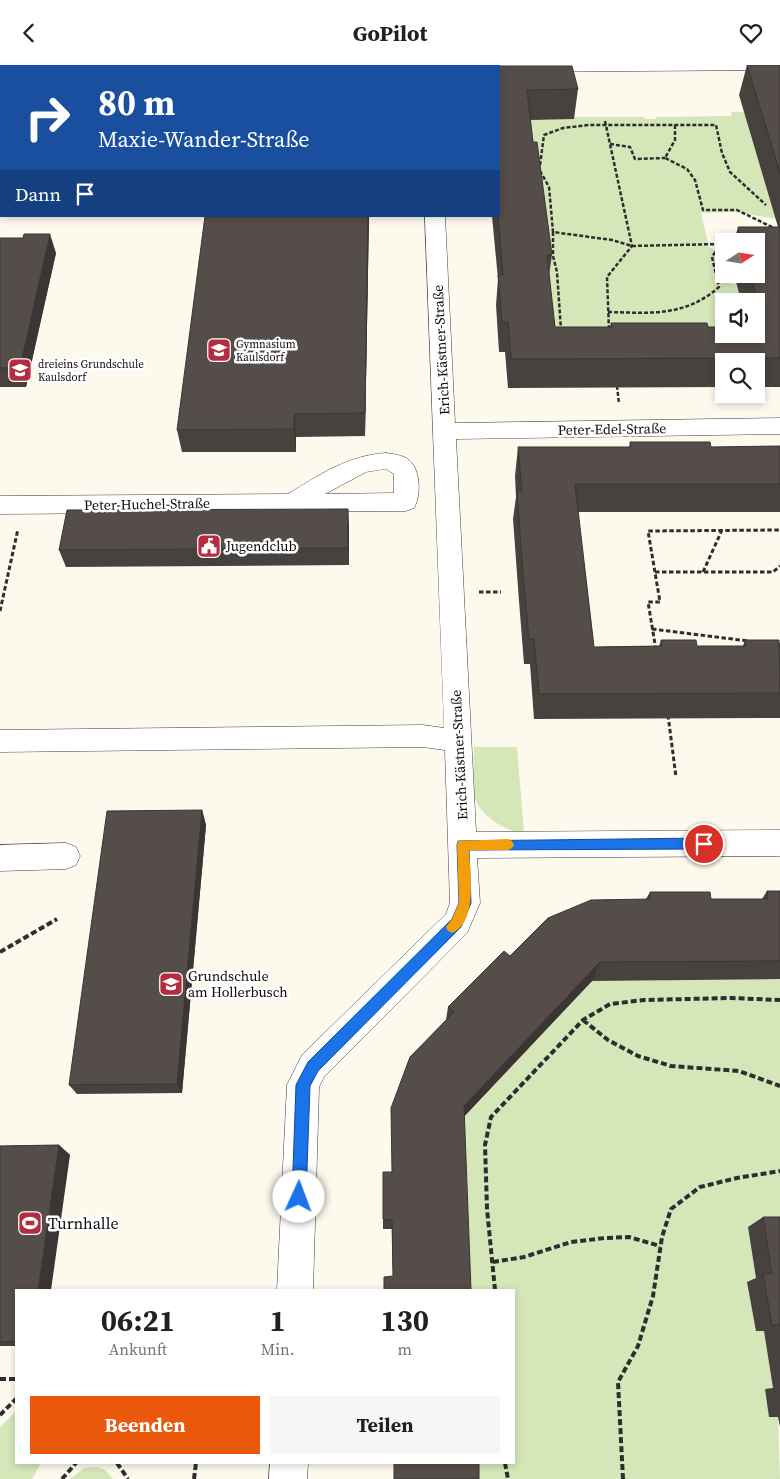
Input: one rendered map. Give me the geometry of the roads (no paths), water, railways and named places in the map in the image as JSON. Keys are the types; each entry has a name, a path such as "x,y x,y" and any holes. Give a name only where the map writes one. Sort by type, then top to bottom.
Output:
{"street":[{"path":"500,67 780,65"},
{"name":"Erich-Kästner-Straße","path":"295,1289 303,1085 313,1066 457,923 465,903 435,217"},
{"name":"Peter-Edel-Straße","path":"444,431 780,426"},
{"name":"Peter-Huchel-Straße","path":"0,505 294,502"},
{"path":"0,741 424,736 458,741"},
{"path":"463,845 780,843"},
{"path":"0,858 66,856"},
{"path":"288,1464 288,1479"}],"place":[{"name":"Gymnasium Kaulsdorf","path":"219,350"},
{"name":"dreieins Grundschule Kaulsdorf","path":"20,370"},
{"name":"Jugendclub","path":"209,546"},
{"name":"Grundschule am Hollerbusch","path":"171,984"},
{"name":"Turnhalle","path":"30,1223"}]}
